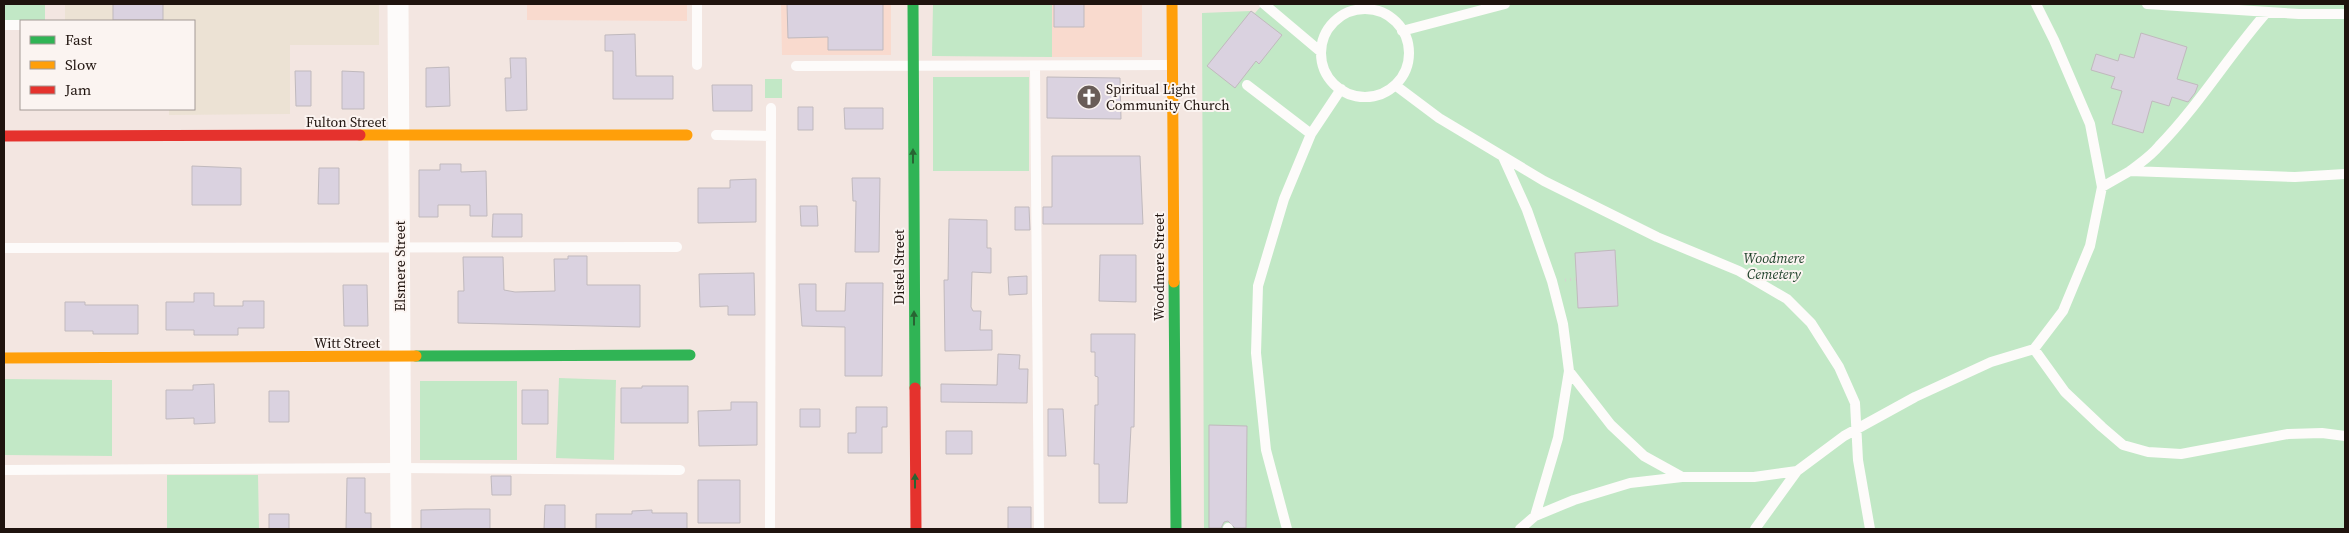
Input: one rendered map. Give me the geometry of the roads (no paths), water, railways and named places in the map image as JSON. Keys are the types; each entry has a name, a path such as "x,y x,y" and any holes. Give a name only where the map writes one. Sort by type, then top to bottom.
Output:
{"street":[{"name":"Elsmere Street","path":"398,4 401,247 401,529"},
{"name":"Distel Street","path":"913,4 916,529"},
{"name":"Woodmere Street","path":"1172,4 1176,529"},
{"name":"Fulton Street","path":"4,136 400,137 687,135"},
{"name":"Witt Street","path":"4,358 400,358 690,355"}],"lane":[{"path":"697,4 697,65"},
{"path":"1264,4 1321,52"},
{"path":"1402,31 1505,4"},
{"path":"1755,529 1797,471 1856,430 1915,397 1991,362 2034,349 2063,311 2090,246 2102,187 2090,124 2054,40 2036,4"},
{"path":"2147,4 2267,12 2345,14"},
{"path":"1352,7 1376,11 1389,17 1407,39 1409,54 1406,68 1394,85 1375,96 1360,97 1341,90 1334,85 1325,73 1321,44 1326,31 1352,7"},
{"path":"2102,187 2130,171 2159,147 2204,93 2238,45 2267,12"},
{"path":"4,25 20,26"},
{"path":"796,66 1173,65"},
{"path":"1035,66 1039,529"},
{"path":"1247,84 1311,134"},
{"path":"1394,85 1439,118 1544,181 1657,237 1739,272 1787,299 1811,323 1839,366 1855,403 1858,460 1870,529"},
{"path":"1287,529 1266,450 1256,353 1258,286 1284,200 1311,134 1341,90"},
{"path":"770,529 771,108"},
{"path":"716,135 771,136"},
{"path":"1503,157 1528,210 1552,281 1563,324 1569,371 1558,438 1534,516"},
{"path":"2130,171 2295,177 2345,174"},
{"path":"4,248 677,247"},
{"path":"2034,349 2065,392 2102,427 2124,445 2148,452 2181,454 2288,434 2322,433 2345,436"},
{"path":"1569,371 1611,425 1644,456 1682,477"},
{"path":"4,470 401,468 680,470"},
{"path":"1520,529 1534,516 1574,500 1630,483 1682,477 1754,477 1797,471"}],"place":[{"name":"Spiritual Light Community Church","path":"1089,97"}],"park label":[{"name":"Woodmere Cemetery","path":"1774,266"}]}
